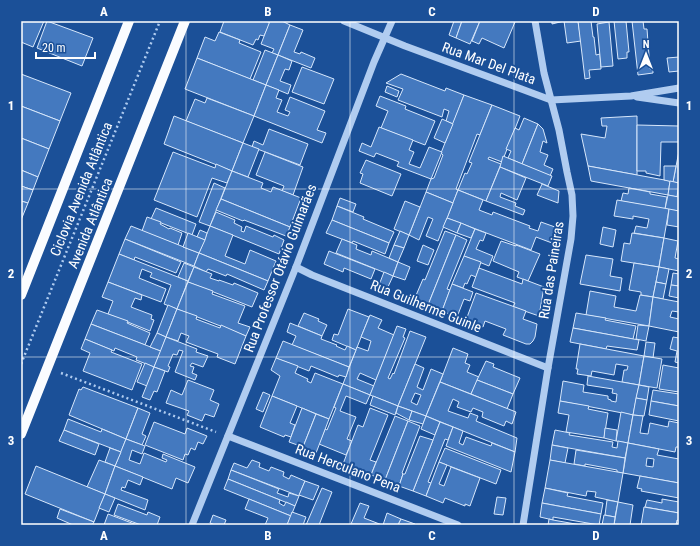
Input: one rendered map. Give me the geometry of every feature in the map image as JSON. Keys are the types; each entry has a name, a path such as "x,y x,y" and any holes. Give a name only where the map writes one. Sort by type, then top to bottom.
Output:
{"main road":[{"path":"22,291 129,21"},
{"name":"Avenida Atlântica","path":"21,434 185,21"}],"street":[{"name":"Rua Mar Del Plata","path":"344,21 385,38 551,100 631,96 679,88"},
{"name":"Rua Professor Otávio Guimarães","path":"192,525 296,267 392,21"},
{"name":"Rua das Paineiras","path":"523,525 548,368 571,239 573,216 572,195 559,130 544,73 535,21"},
{"name":"Rua Mar Del Plata","path":"631,96 679,103"},
{"name":"Rua Guilherme Guinle","path":"296,267 312,275 548,368"},
{"name":"Rua Herculano Pena","path":"228,436 458,525"}],"path":[{"name":"Ciclovia Avenida Atlântica","path":"21,364 160,21"},
{"path":"48,367 228,436"}],"building":[{"path":"21,21 44,21 33,47 21,42"},
{"path":"47,21 93,38 82,66 37,48"},
{"path":"224,21 266,21 270,23 264,36 260,35 258,40 256,39 253,45 220,32"},
{"path":"270,21 282,21 290,25 278,55 272,53 274,49 261,44"},
{"path":"454,21 462,21 456,38 449,35"},
{"path":"462,21 480,21 470,44 456,38"},
{"path":"480,21 515,22 504,48 482,38 479,44 472,41"},
{"path":"552,21 564,21 552,24"},
{"path":"564,21 578,21 581,41 567,43"},
{"path":"578,21 591,21 596,55 600,54 601,69 589,70 590,78 585,79"},
{"path":"614,21 626,21 629,52 627,52 627,58 618,59"},
{"path":"632,21 643,21 644,29 647,29 650,69 653,68 653,73 638,75"},
{"path":"609,22 613,66 601,67 597,24"},
{"path":"290,25 303,30 294,52 300,54 301,52 315,58 311,68 278,55"},
{"path":"219,32 240,40 239,43 261,52 250,79 197,58 205,37 215,41"},
{"path":"265,50 278,55 266,85 253,80"},
{"path":"278,55 292,61 289,70 285,69 280,81 291,85 288,94 266,85"},
{"path":"679,57 679,71 669,72 667,58"},
{"path":"197,58 266,85 254,116 185,89"},
{"path":"302,67 334,79 324,104 292,92"},
{"path":"21,74 71,93 60,121 21,106"},
{"path":"401,74 445,91 446,88 464,95 453,124 446,121 449,111 444,109 442,117 398,100 403,89 386,83"},
{"path":"266,85 279,90 276,98 282,100 277,112 288,116 290,112 285,110 290,97 325,111 317,130 326,133 322,143 254,116"},
{"path":"387,86 399,91 397,97 385,92"},
{"path":"464,95 492,105 480,135 477,134 456,189 458,190 453,203 426,192 431,179 434,178 443,155 441,153"},
{"path":"380,96 406,106 405,109 435,121 425,145 381,128 388,111 376,106"},
{"path":"207,98 254,116 243,143 186,121 195,99 205,103"},
{"path":"492,105 520,116 502,162 489,157 488,159 501,164 486,201 458,190 465,173 467,174 472,163 469,162"},
{"path":"21,106 60,121 49,149 21,138"},
{"path":"174,116 243,143 232,171 164,144"},
{"path":"637,116 637,175 588,166 581,134 605,138 607,126 602,126 601,118"},
{"path":"524,118 538,124 522,164 508,158 511,151 506,149 515,128 519,130"},
{"path":"442,119 453,124 445,143 434,138"},
{"path":"538,124 543,129 547,143 543,141 540,152 548,155 544,165 553,169 550,176 522,164"},
{"path":"637,125 679,126 679,142 661,142 660,176 646,173 646,171 637,171"},
{"path":"379,127 413,140 409,150 414,152 409,164 420,168 429,147 442,152 431,179 397,166 399,162 376,153 374,157 359,151 362,143 371,147"},
{"path":"269,129 308,144 300,165 252,147 254,141 263,145"},
{"path":"21,138 49,149 38,177 21,170"},
{"path":"243,143 259,149 248,177 232,171"},
{"path":"679,151 679,183 673,182"},
{"path":"173,152 215,168 216,164 232,171 227,183 212,178 197,217 154,200"},
{"path":"265,152 303,167 293,195 282,191 284,186 256,175"},
{"path":"503,156 552,176 548,186 500,167"},
{"path":"366,160 401,174 392,196 360,183 363,174 360,173"},
{"path":"588,166 670,181 668,195 591,181"},
{"path":"664,166 676,166 673,182 664,180"},
{"path":"500,167 526,178 517,200 501,193 500,197 516,203 515,206 525,210 523,215 486,201"},
{"path":"21,170 38,177 33,190 21,186"},
{"path":"232,171 263,183 261,188 271,192 273,187 301,198 290,227 221,199"},
{"path":"670,181 679,183 677,197 668,195"},
{"path":"214,183 225,188 210,226 199,222"},
{"path":"542,184 559,191 558,203 537,195"},
{"path":"21,186 33,190 28,203 21,201"},
{"path":"629,188 667,197 665,209 621,201 623,193 628,194"},
{"path":"458,190 483,200 479,210 492,215 493,212 530,226 529,228 538,231 541,222 555,227 552,243 536,237 531,250 447,218"},
{"path":"426,192 453,203 438,241 426,236 433,219 428,217 419,240 409,235"},
{"path":"668,195 679,197 679,211 665,209"},
{"path":"340,198 356,204 353,212 337,206"},
{"path":"221,199 290,227 286,236 216,210"},
{"path":"617,200 669,209 664,238 634,233 636,226 647,228 649,219 633,216 633,219 614,216"},
{"path":"21,201 28,203 21,220"},
{"path":"405,201 420,207 409,235 394,229"},
{"path":"337,206 394,232 389,243 332,220"},
{"path":"156,208 196,224 192,235 151,219"},
{"path":"669,209 679,211 679,227 667,225"},
{"path":"216,212 235,220 234,223 242,227 241,231 244,232 246,226 273,237 274,235 284,240 279,254 210,226"},
{"path":"147,217 161,222 160,224 169,229 170,228 182,233 178,245 142,231"},
{"path":"447,218 461,223 457,233 443,227"},
{"path":"332,220 389,243 385,254 353,241 352,243 326,233"},
{"path":"461,223 475,229 471,238 457,233"},
{"path":"131,226 199,253 194,266 125,239"},
{"path":"210,226 233,235 225,256 245,264 250,250 276,261 268,281 199,253"},
{"path":"603,227 616,230 613,247 600,244"},
{"path":"475,229 486,233 483,241 480,240 476,249 493,256 489,266 464,256"},
{"path":"200,230 207,233 205,240 197,237"},
{"path":"400,231 409,235 404,248 394,245"},
{"path":"445,231 456,235 428,305 414,300 423,279 425,280"},
{"path":"188,233 205,240 199,253 183,247"},
{"path":"632,233 664,238 659,267 621,261 624,243 630,244"},
{"path":"456,235 467,240 447,289 450,290 442,311 428,305"},
{"path":"664,238 678,241 675,258 679,259 679,271 659,267"},
{"path":"125,239 181,262 176,273 135,257 134,260 119,254"},
{"path":"342,239 357,245 356,249 371,255 372,251 398,262 393,276 336,253"},
{"path":"501,241 540,254 528,281 517,277 519,272 493,261"},
{"path":"394,245 404,248 398,262 389,258"},
{"path":"423,245 434,250 428,265 417,261"},
{"path":"329,251 375,269 371,279 344,268 343,272 324,264"},
{"path":"199,253 268,281 264,290 227,274 226,276 208,269 206,272 194,266"},
{"path":"119,254 188,281 177,309 164,304 171,285 150,277 152,273 142,269 139,278 166,289 161,302 108,282"},
{"path":"586,255 613,259 610,276 622,278 620,291 580,284"},
{"path":"464,256 481,262 476,277 471,275 467,284 465,283 463,288 452,284"},
{"path":"398,262 410,267 405,280 393,276"},
{"path":"184,263 194,267 188,281 178,277"},
{"path":"634,263 659,267 653,297 641,295 641,292 629,290"},
{"path":"194,267 212,274 210,278 233,285 234,283 258,293 252,307 188,282"},
{"path":"659,267 669,269 666,284 656,282"},
{"path":"479,268 522,284 523,279 544,287 539,316 513,307 515,303 472,287"},
{"path":"384,272 393,276 387,289 379,285"},
{"path":"673,273 679,274 679,286 671,285"},
{"path":"108,282 142,295 141,300 135,298 131,307 152,315 151,319 154,320 150,331 108,314 113,301 102,297"},
{"path":"188,282 213,291 212,294 245,306 238,323 250,327 246,336 177,309"},
{"path":"656,282 666,284 663,299 653,297"},
{"path":"452,284 473,292 470,301 464,299 457,317 442,311"},
{"path":"671,285 679,286 679,298 669,296"},
{"path":"590,291 616,296 614,307 636,311 640,295 653,297 649,326 586,315"},
{"path":"476,293 526,311 523,319 537,324 533,341 530,344 526,344 503,335 506,329 485,321 483,327 466,320"},
{"path":"653,297 679,302 679,312 672,311 670,317 679,319 679,332 649,326"},
{"path":"168,305 177,309 166,337 157,333"},
{"path":"177,309 197,316 196,319 220,328 221,325 246,336 235,364 217,357 218,354 186,342 189,336 181,333 178,341 166,337"},
{"path":"348,309 369,317 356,350 332,340 334,334 338,335"},
{"path":"97,310 128,321 127,323 150,333 145,345 91,324"},
{"path":"304,313 319,319 318,321 327,325 322,336 298,326"},
{"path":"576,313 606,318 605,320 636,326 633,339 573,328"},
{"path":"370,315 382,320 378,328 394,335 376,380 360,373 357,379 374,386 370,395 343,384 357,347 368,351 371,341 361,337"},
{"path":"290,323 322,336 321,339 337,345 336,346 345,350 347,346 356,350 349,367 292,345 296,336 287,332"},
{"path":"91,324 161,351 154,367 136,360 137,357 115,348 114,351 85,339"},
{"path":"638,325 649,326 646,341 636,339"},
{"path":"397,326 406,329 403,337 405,338 388,378 390,379 393,373 394,374 410,331 426,337 398,406 370,395"},
{"path":"573,328 639,340 637,350 607,346 606,349 570,342"},
{"path":"157,333 166,337 161,351 150,347"},
{"path":"166,337 197,349 196,352 208,356 203,367 192,363 190,366 194,367 192,373 197,375 195,380 175,372 183,351 179,350 177,355 173,354 168,366 170,367 168,372 154,367"},
{"path":"673,337 679,338 679,363 675,362 677,351 670,349"},
{"path":"85,339 112,350 111,352 142,364 132,390 83,371 90,353 81,349"},
{"path":"283,341 349,367 346,377 339,375 338,377 311,366 309,371 276,358"},
{"path":"646,342 655,343 653,358 644,356"},
{"path":"580,344 644,356 639,385 622,382 624,370 627,370 628,366 616,364 614,375 592,371 591,376 577,374 578,369 576,369"},
{"path":"453,348 468,354 465,363 470,365 467,372 479,377 471,394 440,382"},
{"path":"644,356 662,359 657,388 639,385"},
{"path":"276,358 298,366 295,373 308,379 307,381 311,383 315,373 343,384 329,419 272,396 280,376 271,370"},
{"path":"486,361 494,364 493,367 520,378 513,394 477,380"},
{"path":"145,363 154,367 147,386 137,382"},
{"path":"415,364 424,368 417,387 423,390 431,369 443,374 426,416 398,406","holes":["415,393 421,395 417,405 411,402"]},
{"path":"663,365 679,368 679,392 659,389"},
{"path":"154,367 165,371 157,392 154,391 150,400 142,397"},
{"path":"588,376 639,385 633,415 560,401 563,381 584,385 583,392 608,396 608,399 616,402 617,394 612,393 613,389 587,385"},
{"path":"188,380 214,390 210,400 219,404 214,417 205,414 202,421 187,415 189,411 166,403 171,390 182,395"},
{"path":"477,380 513,394 507,409 471,394"},
{"path":"440,382 516,412 512,424 506,421 504,426 482,417 483,412 473,408 471,412 457,407 459,402 453,399 448,411 468,418 470,413 478,416 476,421 517,438 515,452 426,416"},
{"path":"343,384 370,395 366,404 346,396 340,411 356,417 347,439 352,441 346,455 319,444 325,429 327,430 336,408 334,407"},
{"path":"639,385 649,387 647,400 636,398"},
{"path":"83,387 138,408 126,439 69,415 79,389 81,390"},
{"path":"653,390 679,394 679,406 651,401"},
{"path":"263,392 270,395 263,412 256,409"},
{"path":"272,396 297,406 290,423 295,425 291,437 285,435 284,437 260,427"},
{"path":"373,396 398,406 395,415 370,405"},
{"path":"636,398 647,400 644,416 633,415"},
{"path":"560,401 589,406 588,409 608,413 604,438 566,432 569,415 558,413"},
{"path":"651,401 679,406 679,421 649,415"},
{"path":"398,406 412,411 409,420 396,413"},
{"path":"138,408 150,413 142,434 146,436 142,445 126,439"},
{"path":"302,408 316,414 303,447 289,442"},
{"path":"370,408 388,415 370,460 376,462 371,475 343,464 358,425 363,427"},
{"path":"412,411 426,416 423,424 409,420"},
{"path":"621,412 633,415 628,443 616,441"},
{"path":"316,414 329,419 316,453 303,447"},
{"path":"633,415 643,416 640,433 648,434 650,423 668,427 669,421 679,423 679,447 676,447 675,452 628,443"},
{"path":"395,416 408,421 385,480 371,475"},
{"path":"426,416 440,422 435,435 421,429"},
{"path":"68,419 101,432 102,429 126,439 121,452 64,430"},
{"path":"408,421 420,426 402,473 399,486 385,480"},
{"path":"154,422 185,434 187,428 207,436 203,444 198,442 195,450 191,448 188,455 185,454 183,460 145,445"},
{"path":"440,422 453,427 448,440 445,439 428,482 431,483 426,496 413,491"},
{"path":"453,427 463,431 459,443 463,445 466,437 491,446 492,443 515,452 511,472 446,446"},
{"path":"605,428 617,430 616,441 604,438"},
{"path":"64,430 99,444 95,455 59,441"},
{"path":"555,430 570,433 569,435 613,442 612,447 617,448 618,441 628,443 625,458 552,445"},
{"path":"420,436 433,440 413,491 399,486"},
{"path":"126,439 145,446 142,454 132,450 129,460 140,464 144,453 166,462 167,460 162,458 163,454 195,467 188,483 176,478 172,489 115,466"},
{"path":"628,443 659,449 657,455 679,459 679,483 623,473","holes":["647,458 654,459 653,467 646,466"]},
{"path":"552,445 568,448 565,463 550,460"},
{"path":"110,448 121,452 115,466 105,462"},
{"path":"445,448 501,470 496,484 439,462"},
{"path":"576,450 625,458 623,473 617,472 617,470 585,464 585,466 574,464"},
{"path":"99,460 115,466 105,494 87,487"},
{"path":"252,460 260,463 259,467 269,471 271,467 284,472 283,476 289,479 291,475 305,481 299,496 231,470 234,463 247,468"},
{"path":"550,460 623,473 618,502 595,497 596,492 587,491 586,496 545,488"},
{"path":"439,462 447,465 439,484 444,486 451,467 480,478 470,506 465,504 465,506 445,498 443,503 426,496"},
{"path":"36,466 105,494 94,522 25,494"},
{"path":"115,466 143,477 140,485 128,480 125,488 122,487 121,490 148,500 145,510 105,494"},
{"path":"231,470 279,489 277,493 288,497 289,493 299,496 295,506 228,479"},
{"path":"640,476 679,483 679,498 641,491 642,489 637,488"},
{"path":"228,479 280,500 279,503 284,506 286,502 295,506 291,516 224,489"},
{"path":"305,481 319,486 313,500 299,495"},
{"path":"322,488 332,492 319,525 306,525"},
{"path":"545,488 568,493 567,496 603,503 601,514 542,503"},
{"path":"105,494 115,498 109,512 99,508"},
{"path":"497,497 506,498 503,515 494,514"},
{"path":"249,499 291,516 287,525 265,525 268,518 245,509"},
{"path":"662,499 679,502 679,513 645,507 647,500 662,503"},
{"path":"607,500 618,502 615,517 605,515"},
{"path":"618,502 633,505 630,525 614,525"},
{"path":"360,503 369,506 364,518 382,525 351,524"},
{"path":"542,503 601,514 599,525 553,517 553,520 540,517"},
{"path":"118,504 147,515 148,512 160,517 157,525 141,525 114,515"},
{"path":"644,507 679,513 679,521 677,520 676,525 641,525"},
{"path":"60,509 94,522 92,525 73,525 57,518"},
{"path":"292,512 306,517 303,525 287,525"},
{"path":"387,513 401,519 398,525 383,525"},
{"path":"108,514 137,525 104,525"},
{"path":"213,515 226,520 224,525 215,525 210,523"},
{"path":"604,515 615,517 614,525 602,525"},
{"path":"401,519 415,524 398,525"},
{"path":"549,519 553,520 581,525 548,525"}]}
